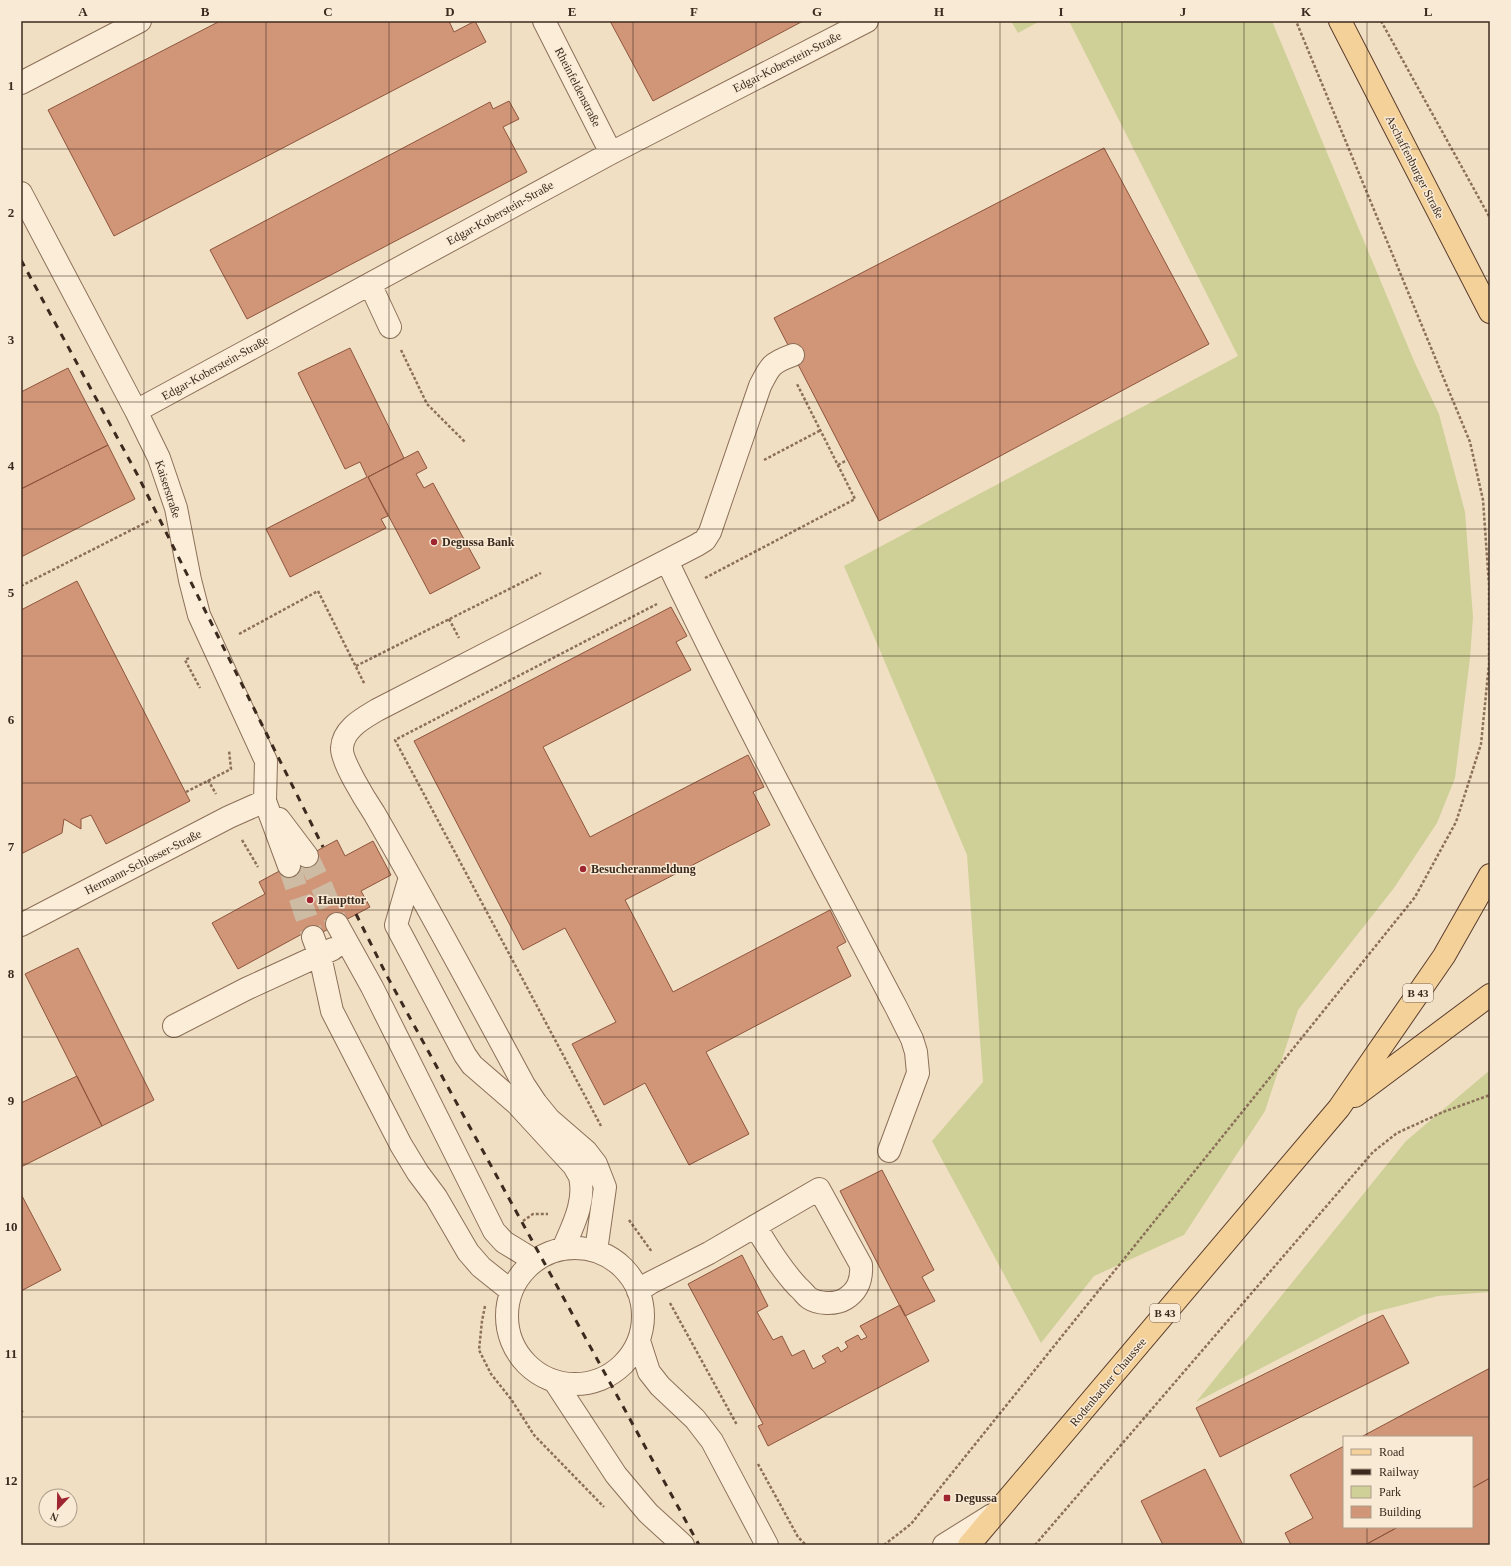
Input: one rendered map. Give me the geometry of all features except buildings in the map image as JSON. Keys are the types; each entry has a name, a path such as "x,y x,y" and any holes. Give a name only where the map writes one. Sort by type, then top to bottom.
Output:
{"main road":[{"name":"Aschaffenburger Straße","path":"1340,21 1490,312"},
{"name":"B 43","path":"1339,1108 1444,956 1490,875"},
{"name":"B 43","path":"1339,1108 1490,995"},
{"name":"Rodenbacher Chaussee","path":"969,1545 1339,1108"}],"lane":[{"path":"21,83 140,21"},
{"name":"Rheinfeldenstraße","path":"544,21 611,153"},
{"name":"Edgar-Koberstein-Straße","path":"136,411 611,153 867,21"},
{"name":"Kaiserstraße","path":"21,194 136,411 159,458 176,508 190,580 199,614 266,761 265,801 298,861"},
{"path":"370,284 390,327"},
{"path":"596,1251 605,1187 596,1164 586,1151 549,1119 524,1085 410,877 350,773 342,749 346,734 357,722 377,710 705,540 713,526 760,386 769,368 776,362 788,357"},
{"path":"667,561 783,792 912,1039 916,1052 918,1073 889,1150"},
{"name":"Hermann-Schlosser-Straße","path":"21,925 229,817 265,801"},
{"path":"410,877 396,925 465,1055 472,1065 517,1104 574,1166 580,1177 581,1193 578,1215 563,1249"},
{"path":"174,1026 246,989 317,946 342,933 372,986 494,1231 504,1242 535,1261"},
{"path":"317,946 332,1011 397,1138 418,1173 436,1197 468,1252 481,1267 511,1291"},
{"path":"638,1291 709,1253 755,1226 819,1189 862,1265 862,1275 859,1284 854,1291 843,1300 832,1303 820,1302 809,1298 781,1266 755,1226"},
{"path":"578,1248 596,1251 611,1258 629,1275 638,1291 643,1307 642,1326 639,1341 631,1355 620,1367 606,1377 591,1383 578,1385 555,1382 538,1374 523,1361 516,1351 507,1325 507,1307 511,1291 521,1274 529,1265 547,1254 563,1249 578,1248"},
{"path":"639,1341 649,1372 660,1386 695,1419 712,1441 766,1542"},
{"path":"555,1382 616,1476 648,1513 683,1545"},
{"path":"944,1545 998,1511"}],"path":[{"path":"884,1545 911,1524 1415,897 1456,822 1481,744 1489,664 1490,605 1483,500 1470,442 1296,21"},
{"path":"1381,21 1490,218"},
{"path":"390,327 427,404 465,442"},
{"path":"788,357 838,465 847,460"},
{"path":"729,478 821,430"},
{"path":"21,586 176,508"},
{"path":"356,666 541,573"},
{"path":"488,691 395,740 604,1131"},
{"path":"1034,1545 1372,1152 1397,1133 1443,1112 1490,1095"},
{"path":"504,1242 522,1222 533,1214 578,1215"},
{"path":"600,1219 626,1215 654,1255 658,1280 737,1426"},
{"path":"481,1267 472,1284 486,1307 482,1321 479,1350 491,1374 511,1399 534,1435 604,1507"},
{"path":"756,1461 798,1537 806,1545"}],"green space":[{"path":"1011,21 1040,21 1018,33"},
{"path":"1069,21 1272,21 1414,361 1439,414 1465,512 1473,617 1470,658 1455,778 1437,823 1394,888 1298,1010 1265,1111 1184,1235 1094,1276 1041,1343 932,1141 983,1082 967,855 844,566 1238,356"},
{"path":"1490,1070 1490,1292 1438,1296 1363,1315 1196,1402 1406,1141"}],"tunnel":[{"path":"307,856 322,887 337,924"},
{"path":"289,866 313,937"}],"railway":[{"path":"21,260 137,474 323,847"},
{"path":"356,914 387,976 699,1545"}],"place":[{"name":"Degussa Bank","path":"434,542"},
{"name":"Besucheranmeldung","path":"583,869"},
{"name":"Haupttor","path":"310,900"},
{"name":"Degussa","path":"947,1498"}]}
